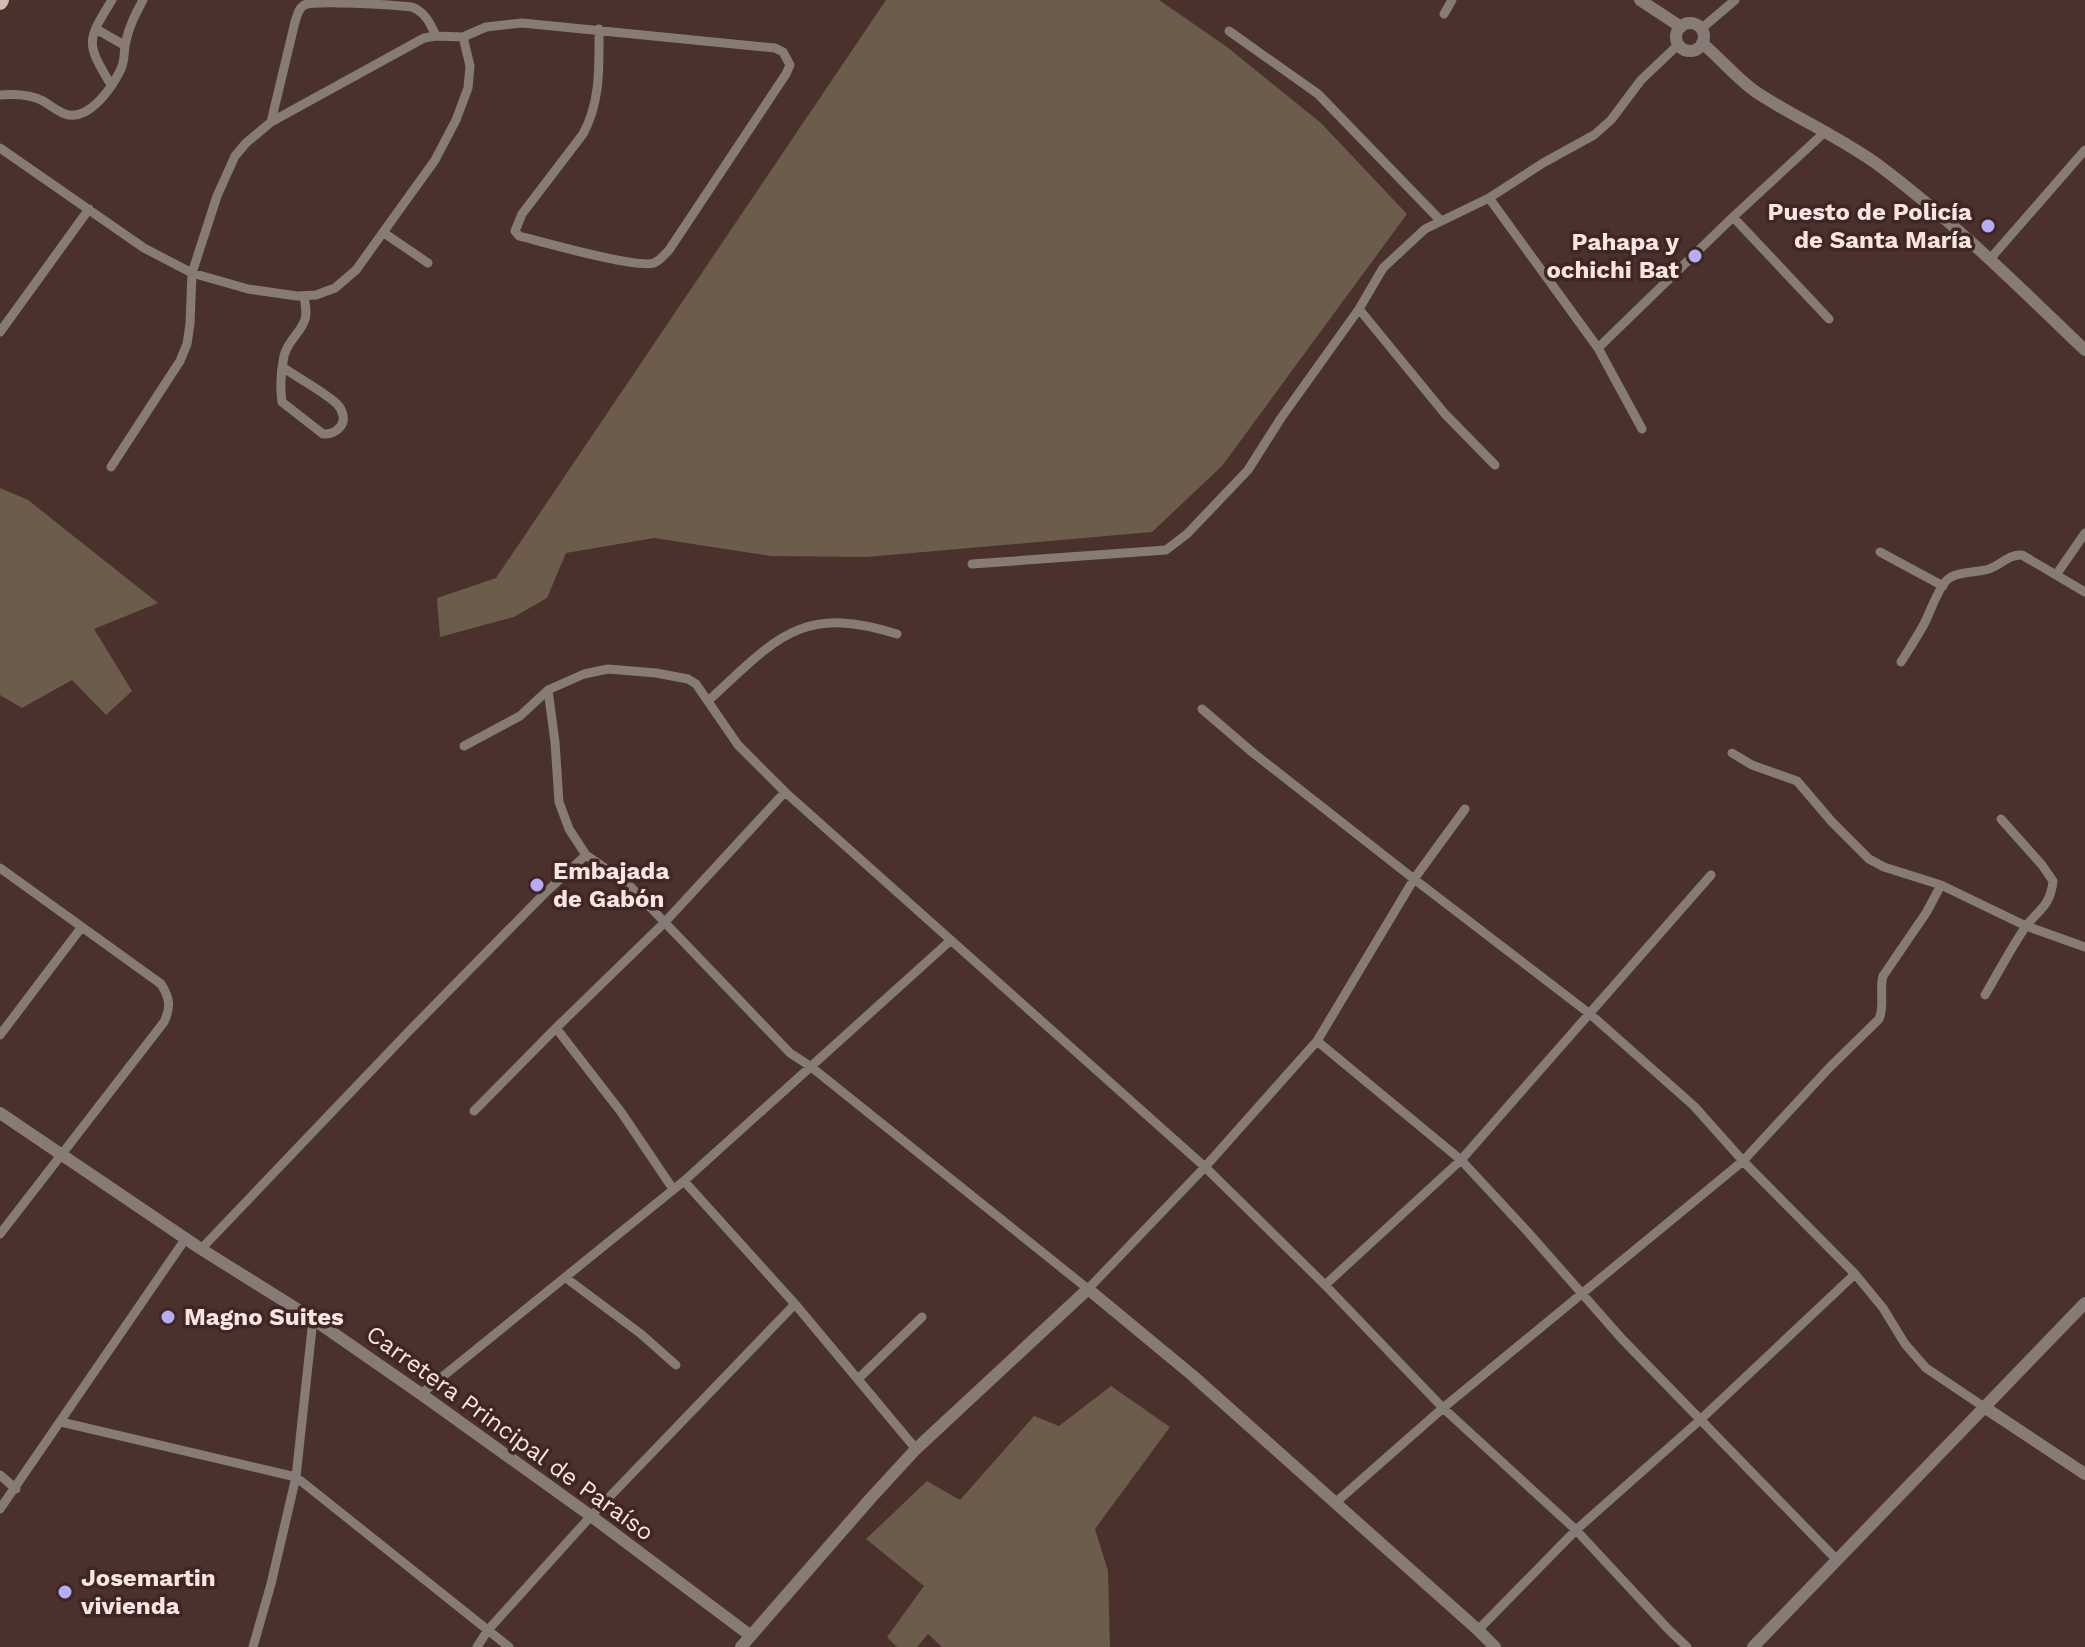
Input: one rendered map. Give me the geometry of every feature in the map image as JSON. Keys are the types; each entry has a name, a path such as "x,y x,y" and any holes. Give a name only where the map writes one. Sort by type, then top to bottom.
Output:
{"street":[{"path":"111,85 92,48 93,35 112,0"},
{"path":"0,95 28,95 73,116 90,110 107,93 121,71 126,57 124,45 143,0"},
{"path":"271,122 295,22 304,4 327,0 412,7 424,14 436,36"},
{"path":"1444,14 1452,0"},
{"path":"1640,0 1681,27"},
{"path":"1735,0 1702,36 1699,47 1686,50 1679,44 1676,35 1681,27 1689,23 1698,26 1702,36 1754,90 1878,165 1990,259 2085,350"},
{"path":"111,467 180,361 187,344 192,273 217,196 235,156 271,122 424,38 463,37 486,27 522,23 599,29 775,48 783,52 790,65 786,74 660,259 652,264 627,262 519,236 515,231 522,214 589,123 599,83 599,29"},
{"path":"96,29 124,45"},
{"path":"1229,31 1318,94 1441,221"},
{"path":"0,148 144,248 192,273 248,289 316,295 335,288 356,270 435,160 456,120 468,88 470,66 463,37"},
{"path":"972,564 1166,550 1187,534 1248,470 1359,309 1383,268 1425,229 1489,198 1594,135 1611,120 1641,80 1679,44"},
{"path":"1598,348 1826,131"},
{"path":"1990,259 2085,150"},
{"path":"1489,198 1598,348 1642,429"},
{"path":"0,332 89,209"},
{"path":"1733,217 1829,319"},
{"path":"384,233 428,263"},
{"path":"284,368 337,404 344,417 338,429 323,434 282,402 284,356 304,323 304,296"},
{"path":"1359,309 1445,414 1495,465"},
{"path":"2056,575 2085,533"},
{"path":"1880,552 1943,586"},
{"path":"1901,662 1947,579 2000,565 2014,555 2022,555 2085,592"},
{"path":"708,701 772,643 791,631 820,623 872,626 897,634"},
{"path":"464,746 520,716 548,690 584,674 608,669 656,673 688,679 696,684 738,745 785,792 1205,1167 1325,1285 1443,1408 1576,1530 1687,1647"},
{"path":"548,690 559,802 569,829 586,855 627,883 790,1053 1192,1375 1495,1647"},
{"path":"1202,709 1252,752 1590,1014 1694,1106 1743,1161 1855,1274 1926,1368 2085,1474"},
{"path":"1732,753 1752,765 1797,781 1869,859 1884,867 1941,885 2026,926 2085,947"},
{"path":"474,1111 665,922 785,792"},
{"path":"741,1647 916,1449 1088,1289 1205,1167 1317,1041 1414,879 1465,809"},
{"path":"1985,995 2026,926 2044,909 2053,881 2001,819"},
{"path":"201,1249 412,1028 586,855"},
{"path":"0,868 161,984 168,995 170,1009 164,1022 0,1234"},
{"path":"1325,1285 1461,1160 1711,875"},
{"path":"1335,1503 1443,1408 1743,1161 1879,1019 1883,1012 1880,985 1883,976 1926,913 1941,885"},
{"path":"0,1035 81,928"},
{"path":"421,1394 684,1181 951,940"},
{"path":"556,1028 621,1112 673,1189"},
{"path":"1317,1041 1461,1160 1700,1420 1836,1559"},
{"name":"Carretera Principal de Paraíso","path":"0,1113 201,1249 313,1319 421,1394 751,1636"},
{"path":"684,1181 795,1304 916,1449"},
{"path":"0,1509 186,1238"},
{"path":"1478,1630 1576,1530 1700,1420 1855,1274"},
{"path":"566,1278 641,1334 676,1365"},
{"path":"1753,1647 2085,1303"},
{"path":"477,1647 488,1630 591,1516 795,1304"},
{"path":"858,1379 922,1317"},
{"path":"253,1647 296,1477 313,1319"},
{"path":"61,1422 296,1477 509,1647"},
{"path":"0,1475 16,1489"}],"shaded area":[{"path":"886,0 1159,0 1227,47 1321,123 1407,214 1222,466 1152,532 867,557 771,556 654,538 566,553 547,598 514,617 440,637 437,598 496,578"},
{"path":"0,488 28,500 158,603 94,629 132,691 106,715 72,680 22,708 0,695"},
{"path":"1111,1386 1170,1427 1095,1529 1108,1571 1110,1647 942,1647 928,1634 917,1647 897,1647 887,1637 924,1586 866,1539 927,1481 960,1500 1034,1416 1059,1426"}],"place":[{"name":"Puesto de Policía de Santa María","path":"1988,226"},
{"name":"Pahapa y ochichi Bat","path":"1695,256"},
{"name":"Embajada de Gabón","path":"537,885"},
{"name":"Magno Suites","path":"168,1317"},
{"name":"Josemartin vivienda","path":"65,1592"}]}
